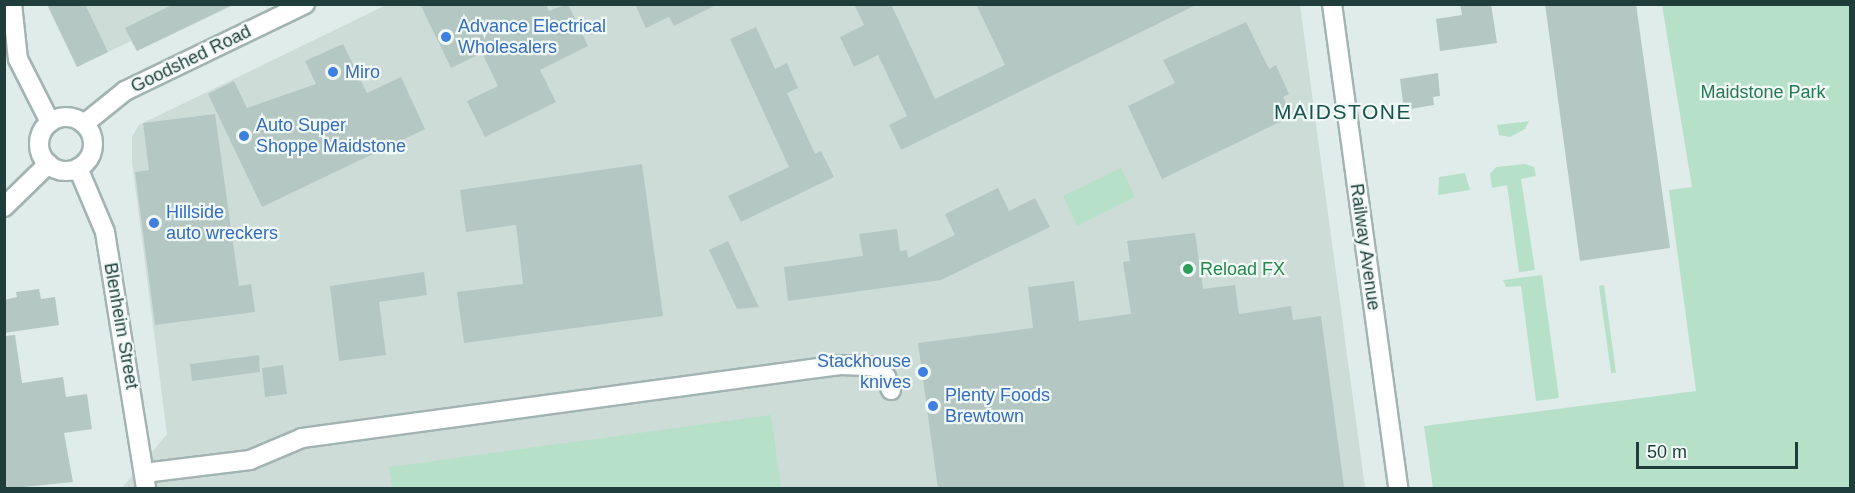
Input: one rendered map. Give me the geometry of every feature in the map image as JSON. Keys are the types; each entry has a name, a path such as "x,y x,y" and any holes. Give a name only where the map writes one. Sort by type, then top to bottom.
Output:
{"street":[{"path":"12,4 18,59 50,122"},
{"name":"Goodshed Road","path":"84,124 125,91 154,75 305,4"},
{"name":"Railway Avenue","path":"1332,4 1398,489"},
{"path":"67,117 84,124 93,147 85,163 78,168 62,171 48,164 39,142 50,122 67,117"},
{"path":"4,207 48,164"},
{"name":"Blenheim Street","path":"78,168 105,232 145,481"},
{"path":"145,481 250,460 302,438 840,365 875,366 886,377 891,390"}],"shaded area":[{"path":"47,5 234,5 137,51 131,41 77,67"},
{"path":"386,5 1300,5 1365,488 122,488 167,434 132,162 132,137 139,125"}],"green space":[{"name":"Maidstone Park","path":"1662,5 1850,5 1850,488 1433,488 1424,426 1696,391 1669,190 1692,187"},
{"path":"1529,121 1525,129 1510,137 1499,135 1497,125"},
{"path":"1525,164 1534,167 1536,176 1521,179 1535,270 1519,272 1507,185 1492,188 1490,174 1496,167"},
{"path":"1121,168 1135,197 1077,226 1063,196"},
{"path":"1465,173 1470,190 1438,195 1439,177"},
{"path":"1542,275 1559,398 1536,401 1521,286 1506,287 1503,280"},
{"path":"1604,285 1616,373 1611,373 1599,286"},
{"path":"771,415 781,488 392,488 389,467"}],"building":[{"path":"47,4 85,4 108,52 77,67"},
{"path":"174,4 234,4 137,51 125,28"},
{"path":"420,4 546,4 549,11 568,4 588,46 540,70 556,102 485,137 467,101 498,86 482,53 451,68"},
{"path":"635,4 718,4 674,26 669,17 646,28"},
{"path":"854,4 891,4 935,99 1005,65 976,4 1198,4 901,150 889,125 907,116 878,55 854,67 840,37 864,25"},
{"path":"1460,4 1491,4 1497,43 1440,51 1436,19 1462,15"},
{"path":"1545,4 1636,4 1670,248 1580,261"},
{"path":"1246,22 1269,69 1276,65 1289,94 1283,97 1292,116 1162,179 1128,106 1175,83 1163,60"},
{"path":"756,27 775,69 787,63 798,88 787,93 815,154 821,151 834,177 741,222 728,196 789,167 730,39"},
{"path":"343,44 367,93 401,77 425,129 262,207 208,94 234,81 247,108 316,84 305,61"},
{"path":"1438,73 1440,96 1433,97 1434,105 1404,110 1400,79"},
{"path":"215,114 239,286 251,284 255,312 155,325 135,172 149,170 143,123"},
{"path":"642,164 663,316 464,343 457,292 523,284 516,225 466,232 460,190"},
{"path":"998,188 1009,211 1035,198 1050,227 941,280 788,301 784,267 863,256 859,234 897,229 900,251 907,250 908,258 955,235 945,214"},
{"path":"1195,233 1203,289 1235,285 1239,314 1291,306 1293,320 1321,316 1344,487 938,489 918,343 1033,328 1028,287 1074,281 1079,321 1131,314 1123,262 1130,261 1127,241"},
{"path":"728,241 759,307 737,309 709,250"},
{"path":"424,272 427,295 379,302 386,355 339,361 330,286"},
{"path":"39,289 41,299 55,297 59,325 4,333 4,300 17,297 16,292"},
{"path":"15,335 22,383 63,377 66,397 87,394 92,429 64,433 73,482 4,489 4,336"},
{"path":"259,355 260,372 192,381 190,364"},
{"path":"283,365 287,394 265,397 262,368"}],"place":[{"name":"Advance Electrical Wholesalers","path":"446,37"},
{"name":"Miro","path":"333,72"},
{"name":"Auto Super Shoppe Maidstone","path":"244,136"},
{"name":"Hillside auto wreckers","path":"154,223"},
{"name":"Reload FX","path":"1188,269"},
{"name":"Stackhouse knives","path":"923,372"},
{"name":"Plenty Foods Brewtown","path":"933,406"}],"district":[{"name":"MAIDSTONE","path":"1343,112"}]}
